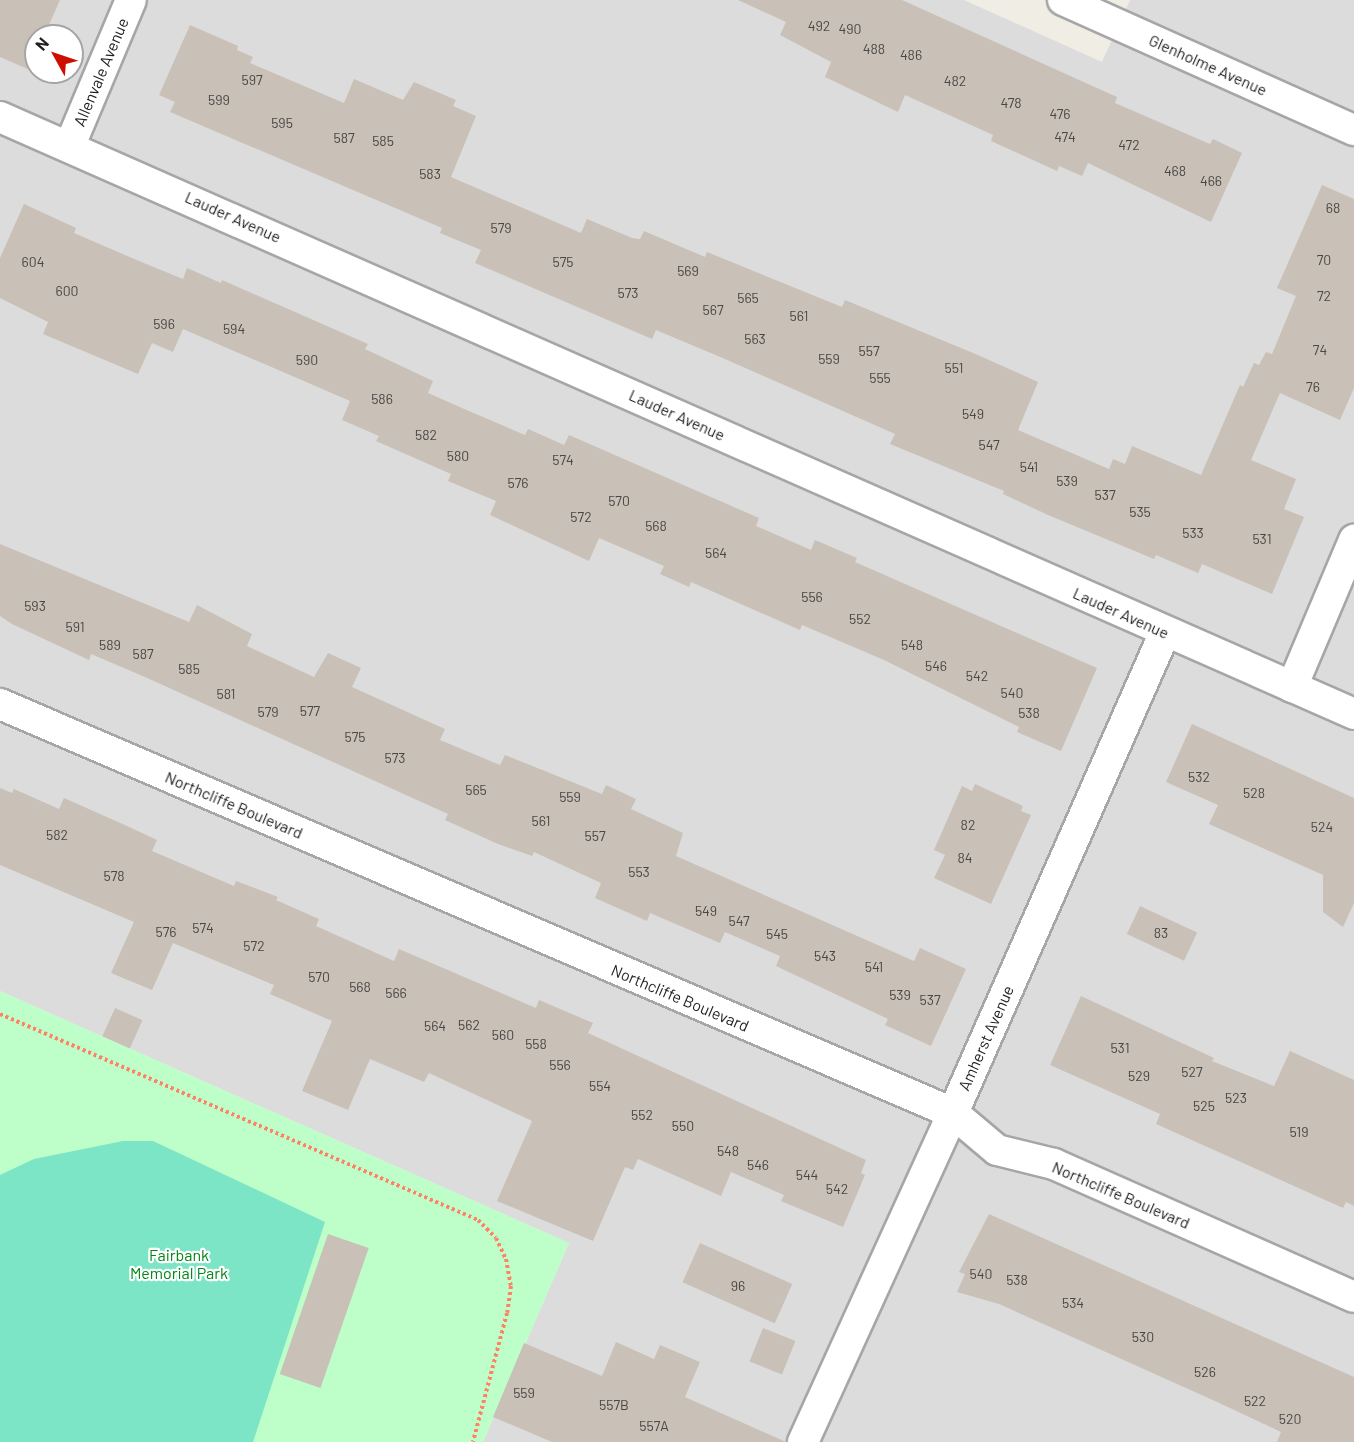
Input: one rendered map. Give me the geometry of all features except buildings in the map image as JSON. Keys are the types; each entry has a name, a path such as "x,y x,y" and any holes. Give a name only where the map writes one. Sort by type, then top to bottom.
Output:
{"street":[{"name":"Allenvale Avenue","path":"70,145 131,0"},
{"name":"Glenholme Avenue","path":"1063,0 1354,130"},
{"name":"Lauder Avenue","path":"0,117 70,145 1354,714"},
{"path":"1292,687 1354,540"},
{"name":"Amherst Avenue","path":"803,1442 953,1113 1165,632"},
{"name":"Northcliffe Boulevard","path":"0,704 953,1113 997,1150 1054,1164 1354,1297"}],"path":[{"path":"0,1014 478,1220 496,1238 506,1259 511,1286 507,1313 472,1442"}],"shaded area":[{"path":"0,0 964,0 1102,62 1130,0 1354,0 1354,1442 483,1442 569,1243 0,991"}],"green space":[{"name":"Fairbank Memorial Park","path":"0,991 569,1243 483,1442 0,1442"},
{"path":"123,1141 153,1141 325,1222 253,1442 0,1442 0,1175 34,1159"}]}
